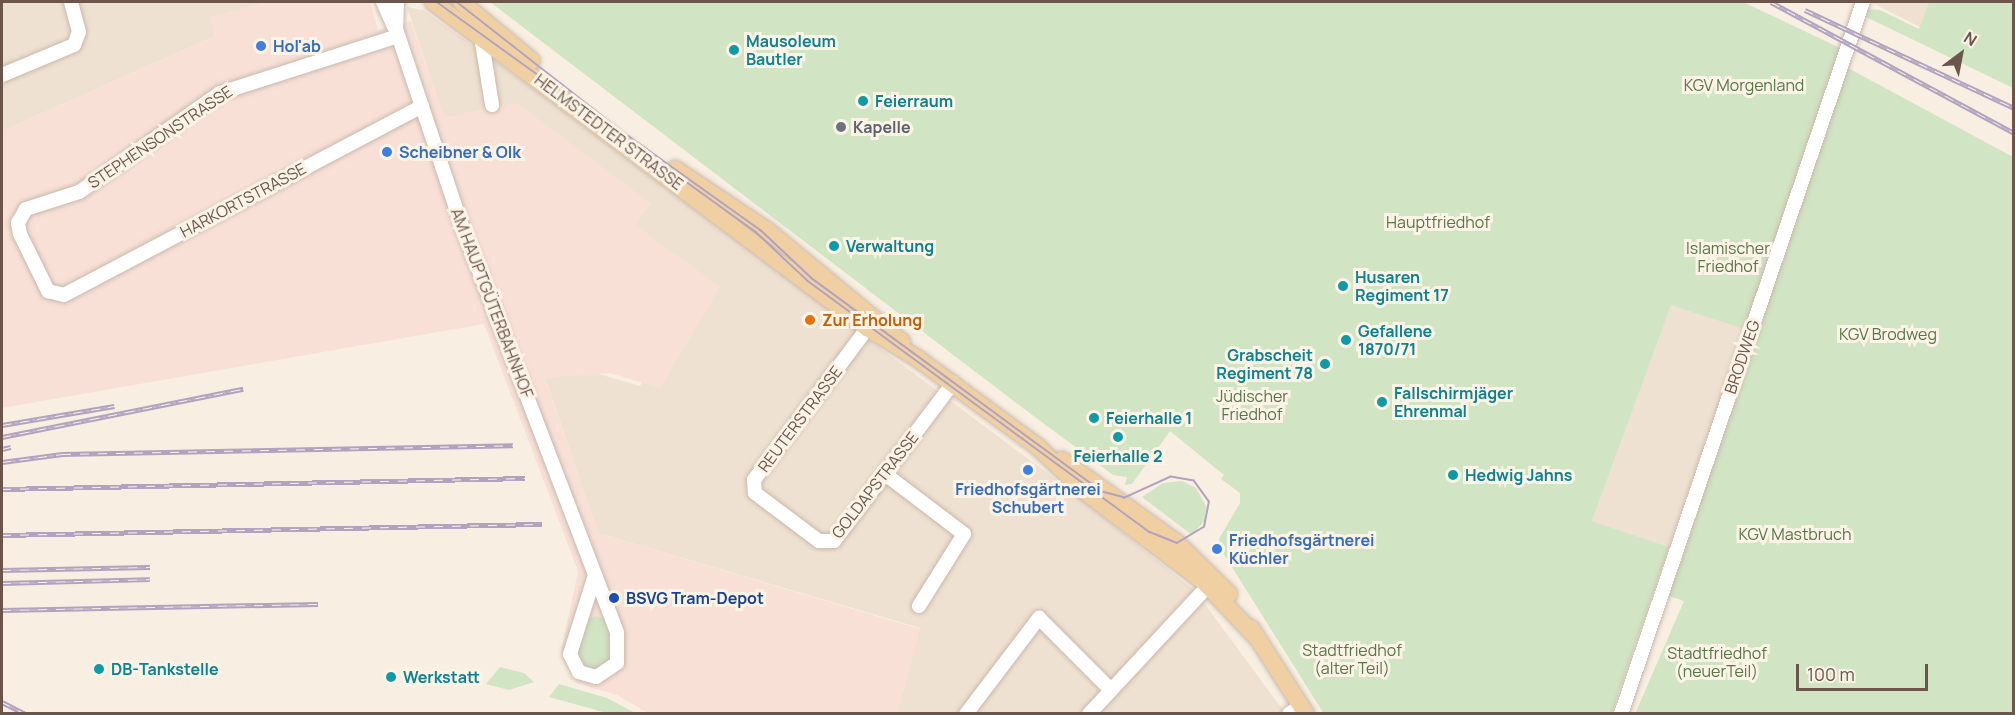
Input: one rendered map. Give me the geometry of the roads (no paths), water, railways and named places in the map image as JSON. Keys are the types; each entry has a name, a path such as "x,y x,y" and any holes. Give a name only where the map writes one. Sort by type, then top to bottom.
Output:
{"main road":[{"name":"HELMSTEDTER STRASSE","path":"433,2 666,173 782,265 872,322"},
{"name":"HELMSTEDTER STRASSE","path":"460,2 662,159 793,250 872,322 917,358 1038,447 1141,514 1197,560 1242,613 1299,711"},
{"path":"782,265 793,250"},
{"name":"HELMSTEDTER STRASSE","path":"1038,447 1084,491 1206,584 1256,637"},
{"path":"1197,560 1206,584 1242,613"}],"street":[{"path":"2,75 74,45 79,32 71,2"},
{"name":"AM HAUPTGÜTERBAHNHOF","path":"383,2 397,32 477,267 614,623 618,661 596,677 581,673 572,663 578,622 591,600 595,575"},
{"name":"AM HAUPTGÜTERBAHNHOF","path":"397,2 397,32"},
{"name":"BRODWEG","path":"1621,714 1863,2"},
{"name":"STEPHENSONSTRASSE","path":"64,295 48,291 20,234 18,223 26,209 79,192 243,81 397,32"},
{"path":"481,36 492,105"},
{"name":"HARKORTSTRASSE","path":"64,295 422,106"},
{"name":"REUTERSTRASSE","path":"785,516 755,493 754,480 872,322"},
{"name":"GOLDAPSTRASSE","path":"785,516 819,541 834,542 953,383"},
{"path":"885,474 964,534 919,606"},
{"path":"1089,714 1206,584"},
{"path":"578,622 596,612 614,623"},
{"path":"966,714 1039,618 1110,689"}],"tram line":[{"path":"437,2 755,231 808,281 1150,532 1177,543 1204,527 1209,502 1194,481 1171,477 1125,498 1102,492 812,279 761,231 622,132 456,2"}],"railway":[{"path":"1771,2 2014,133"},
{"path":"1805,10 2014,108"},
{"path":"2,437 243,389"},
{"path":"2,425 114,406"},
{"path":"2,462 62,454 513,445"},
{"path":"2,449 11,447"},
{"path":"2,489 525,478"},
{"path":"2,535 542,524"},
{"path":"2,570 150,567"},
{"path":"2,583 150,579"},
{"path":"2,610 318,604"},
{"path":"2,702 26,714"}],"place":[{"name":"Hol'ab","path":"261,46"},
{"name":"Mausoleum Bautler","path":"734,50"},
{"name":"Feierraum","path":"863,101"},
{"name":"Kapelle","path":"841,127"},
{"name":"Scheibner & Olk","path":"387,152"},
{"name":"Verwaltung","path":"834,246"},
{"name":"Husaren Regiment 17","path":"1343,286"},
{"name":"Zur Erholung","path":"810,320"},
{"name":"Gefallene 1870/71","path":"1346,340"},
{"name":"Grabscheit Regiment 78","path":"1325,364"},
{"name":"Fallschirmjäger Ehrenmal","path":"1382,402"},
{"name":"Feierhalle 1","path":"1094,418"},
{"name":"Feierhalle 2","path":"1118,437"},
{"name":"Friedhofsgärtnerei Schubert","path":"1028,470"},
{"name":"Hedwig Jahns","path":"1453,475"},
{"name":"Friedhofsgärtnerei Küchler","path":"1217,549"},
{"name":"BSVG Tram-Depot","path":"614,598"},
{"name":"DB-Tankstelle","path":"99,669"},
{"name":"Werkstatt","path":"391,677"}],"park label":[{"name":"KGV Morgenland","path":"1744,85"},
{"name":"Hauptfriedhof","path":"1438,222"},
{"name":"Islamischer Friedhof","path":"1728,257"},
{"name":"KGV Brodweg","path":"1888,334"},
{"name":"Jüdischer Friedhof","path":"1252,405"},
{"name":"KGV Mastbruch","path":"1795,534"},
{"name":"Stadtfriedhof (alter Teil)","path":"1352,659"},
{"name":"Stadtfriedhof (neuerTeil)","path":"1717,662"}]}
